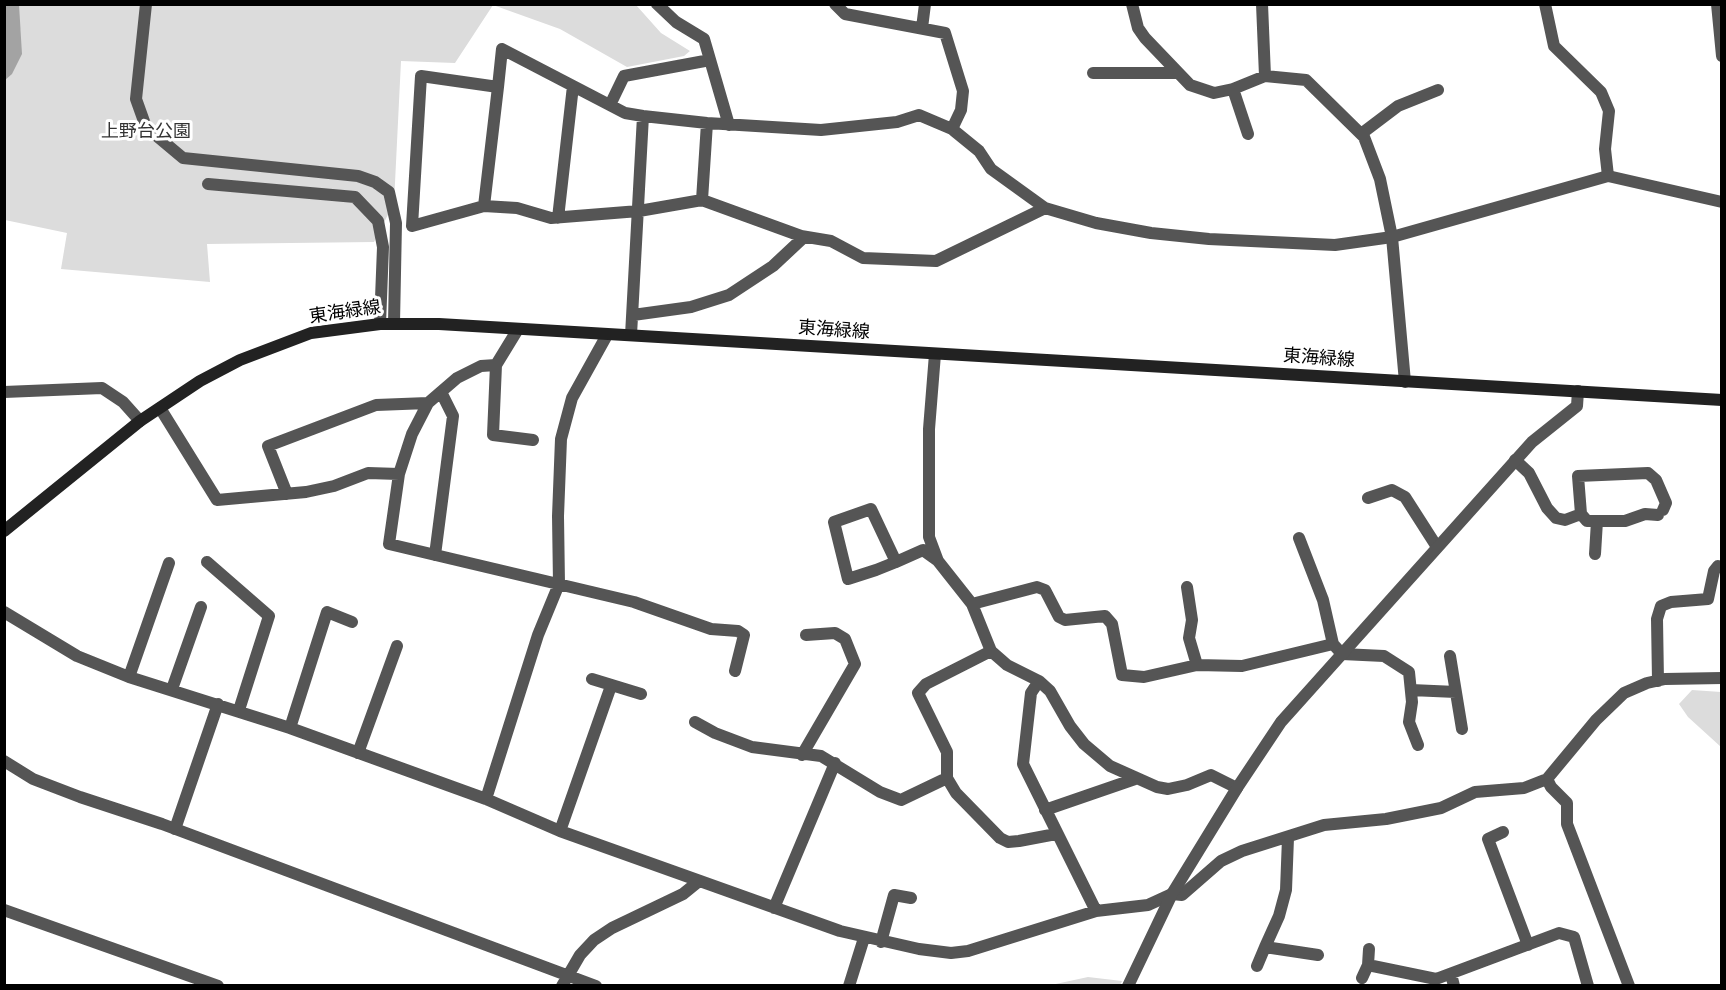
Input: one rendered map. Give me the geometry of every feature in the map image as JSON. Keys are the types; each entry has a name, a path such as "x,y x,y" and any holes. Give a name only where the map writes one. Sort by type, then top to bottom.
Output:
{"main road":[{"name":"東海緑線","path":"4,531 140,421 201,381 265,350 311,333 380,324 518,329 1722,400"}],"street":[{"path":"146,4 136,99 146,127 183,158 358,176 375,182 389,192 396,223 394,323"},
{"path":"657,4 676,22 704,39 729,125"},
{"path":"835,4 845,14 945,33 963,91 961,110 952,129"},
{"path":"922,28 925,4"},
{"path":"1132,4 1138,28 1144,38 1190,85 1214,93 1233,89 1265,76 1306,80 1361,134 1380,179 1392,237 1405,382"},
{"path":"1262,4 1265,76"},
{"path":"1545,4 1554,46 1601,92 1609,111 1605,149 1608,176"},
{"path":"1717,4 1722,56"},
{"path":"484,206 502,50 625,113 643,117 821,130 897,122 919,115 952,129 979,151 991,169 1045,208 1096,223 1151,233 1209,239 1335,245 1392,237 1608,176 1631,179 1722,202"},
{"path":"610,105 624,76 710,60"},
{"path":"1092,73 1178,73"},
{"path":"498,87 421,76 412,226 484,206 517,208 558,218 639,211 702,200 804,237 831,241 864,258 936,261 1045,208"},
{"path":"558,218 573,86"},
{"path":"1233,89 1248,134"},
{"path":"1361,134 1398,106 1438,90"},
{"path":"631,336 643,117"},
{"path":"702,200 707,123"},
{"path":"208,184 355,197 378,220 383,247 380,324"},
{"path":"633,315 691,307 729,295 773,266 804,237"},
{"path":"518,329 496,365 493,435 533,440"},
{"path":"486,799 538,635 559,584 558,516 561,439 572,398 607,335"},
{"path":"935,354 928,429 929,537 938,561"},
{"path":"496,365 481,366 457,378 428,403 412,434 399,474 389,544 634,603 711,629 738,630 744,636 735,671"},
{"path":"4,392 102,388 123,402 140,421"},
{"path":"1128,986 1172,894 1237,788 1281,722 1515,460 1532,442 1577,406 1578,391"},
{"path":"435,555 453,416 441,392"},
{"path":"287,494 268,446 376,405 428,403"},
{"path":"160,408 217,500 287,494 334,486 368,473 399,474"},
{"path":"1515,460 1529,474 1547,508 1556,518 1565,520 1581,514"},
{"path":"1648,473 1656,480 1666,503 1660,513 1645,514 1625,521 1587,521 1581,514 1578,476 1648,473"},
{"path":"1368,498 1392,490 1405,496 1437,547"},
{"path":"896,562 872,509 834,522 848,579 896,562 923,550 938,561 972,604 991,651 1007,665 1039,681 1050,691 1070,726 1084,744 1110,766 1157,788 1168,789 1211,775 1237,788"},
{"path":"1595,554 1597,521"},
{"path":"1299,538 1323,600 1333,644 1342,654 1384,656 1409,672 1411,690 1409,722 1418,745"},
{"path":"207,562 269,616 239,710"},
{"path":"129,677 169,563"},
{"path":"1658,681 1657,619 1661,606 1671,602 1708,598 1714,571 1718,566 1722,567"},
{"path":"972,604 1037,587 1045,590 1059,617 1065,620 1105,616 1112,624 1119,670 1122,675 1144,677 1197,665 1242,666 1333,644"},
{"path":"1187,587 1192,620 1189,638 1197,665"},
{"path":"172,689 201,607"},
{"path":"4,612 77,656 129,677 290,728 486,799 560,831 774,908 864,938 951,953 968,951 1096,911 1148,905 1172,894 1182,895 1206,871 1232,856 1324,825 1386,819 1441,808 1475,792 1524,788 1547,779 1596,720 1624,693 1658,681 1706,676 1722,678"},
{"path":"290,728 327,612 352,622"},
{"path":"802,755 855,664 845,639 835,633 806,635"},
{"path":"358,753 397,646"},
{"path":"991,651 926,684 918,693 947,752 947,778 956,793 1000,838 1019,841 1056,834"},
{"path":"1450,656 1462,729"},
{"path":"592,679 641,694"},
{"path":"1039,681 1031,693 1023,764 1096,911"},
{"path":"560,831 611,686"},
{"path":"1411,690 1456,692"},
{"path":"175,829 218,704"},
{"path":"695,722 715,733 752,747 821,756 880,792 901,800 947,778"},
{"path":"4,761 42,782 175,829 565,980 596,986"},
{"path":"774,908 835,763"},
{"path":"1045,810 1136,779"},
{"path":"1547,779 1551,787 1567,803 1567,824 1629,986"},
{"path":"1503,832 1488,839 1528,945"},
{"path":"1257,966 1279,916 1286,890 1288,838"},
{"path":"565,980 580,955 594,940 612,928 683,894 699,880"},
{"path":"881,942 894,895 911,898"},
{"path":"4,910 218,986"},
{"path":"1368,964 1436,979 1452,980 1559,933 1574,937 1588,986"},
{"path":"849,986 864,938"},
{"path":"1265,947 1318,956"},
{"path":"1362,978 1368,964 1369,949"}],"green space":[{"name":"上野台公園","path":"5,5 493,5 455,63 401,61 394,203 374,242 207,244 210,282 61,269 67,233 5,220"},
{"path":"493,5 636,5 661,33 690,51 684,56 627,67 560,29"},
{"path":"1692,690 1721,692 1721,747 1688,717 1679,704"},
{"path":"1088,977 1122,981 1120,985 1051,985"}],"shaded area":[{"path":"5,4 19,5 22,54 12,74 5,80"}]}
